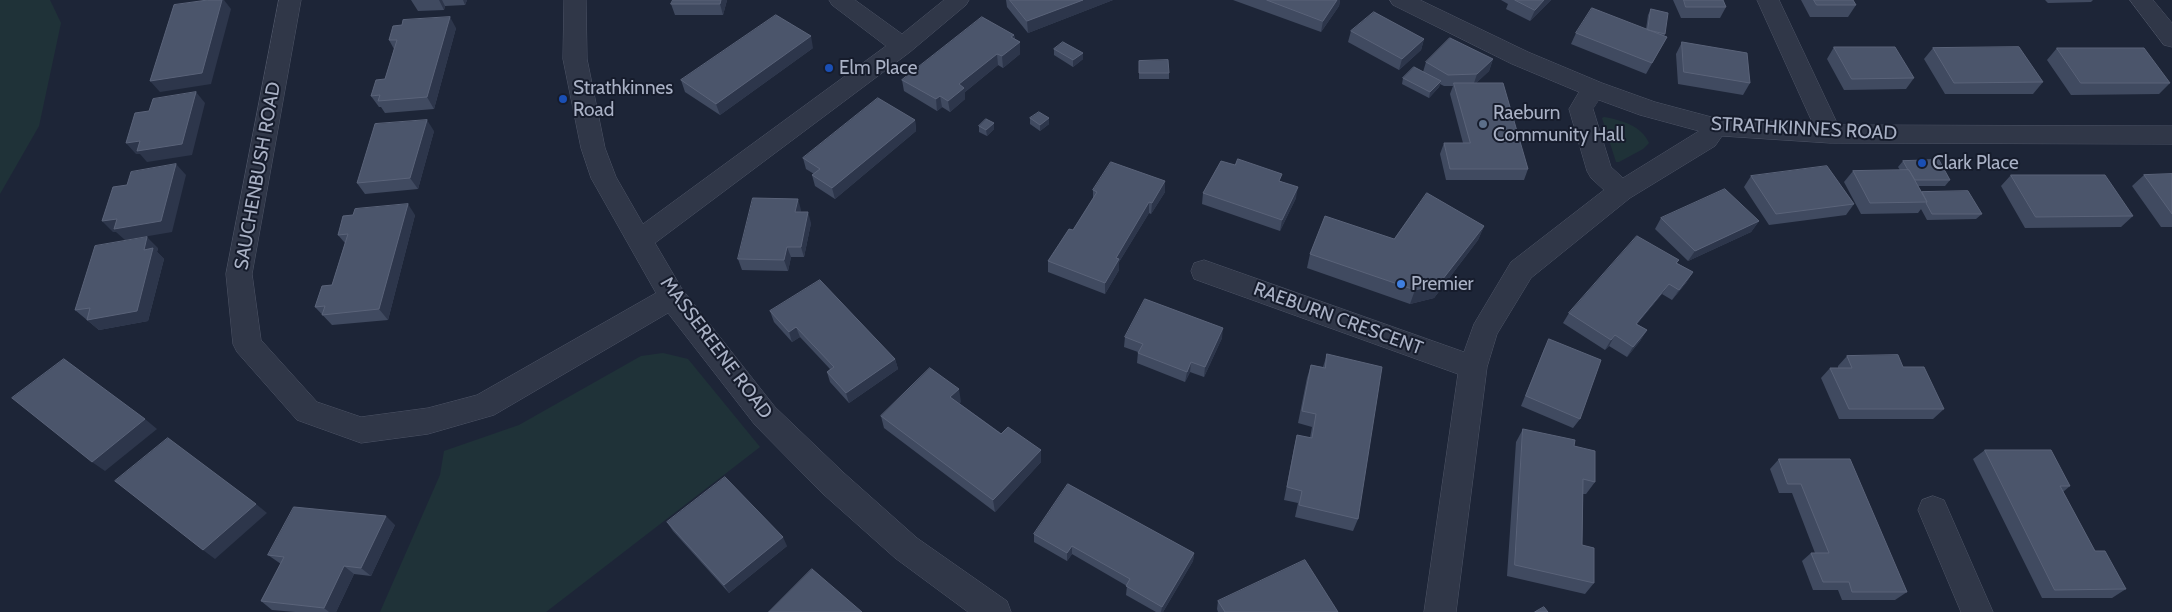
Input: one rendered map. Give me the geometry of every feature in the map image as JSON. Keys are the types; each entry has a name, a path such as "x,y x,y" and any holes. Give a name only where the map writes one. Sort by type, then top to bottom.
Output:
{"street":[{"name":"SAUCHENBUSH ROAD","path":"290,0 239,274 247,344 307,411 361,430 428,421 484,406 672,297"},
{"name":"MASSEREENE ROAD","path":"575,0 575,60 584,112 593,148 604,178 672,297 765,416 833,483 906,548 995,612"},
{"path":"840,0 902,46"},
{"path":"640,241 902,46 958,0"},
{"name":"STRATHKINNES ROAD","path":"1401,0 1520,58 1594,89 1650,109 1715,127 1830,134 2172,135"},
{"path":"1768,0 1830,134"},
{"path":"2140,0 2172,39"},
{"path":"1594,89 1581,109 1600,171 1621,191"},
{"path":"1440,612 1473,366 1484,332 1521,270 1621,191 1706,140 1715,127"},
{"name":"RAEBURN CRESCENT","path":"1204,271 1473,366"},
{"path":"1933,510 1977,612"}],"shaded area":[{"path":"0,0 50,0 61,23 39,126 0,194"},
{"path":"1602,118 1624,122 1636,128 1646,137 1649,143 1643,149 1616,162"},
{"path":"663,353 688,359 760,447 546,612 380,612 440,475 444,451 519,425 641,356"}],"building":[{"path":"222,0 202,73 150,81 174,5"},
{"path":"673,0 721,0 720,4 671,4"},
{"path":"1010,0 1083,0 1027,21"},
{"path":"1267,0 1337,0 1323,21"},
{"path":"1515,0 1544,0 1535,10"},
{"path":"1684,0 1723,0 1726,7 1686,7"},
{"path":"1814,0 1853,0 1856,5 1817,5"},
{"path":"1592,8 1667,37 1652,63 1576,33"},
{"path":"1651,9 1668,13 1665,34 1648,30"},
{"path":"1374,12 1424,39 1402,59 1351,31"},
{"path":"776,15 811,36 716,104 681,80"},
{"path":"450,17 427,97 378,101 380,95 371,96 376,80 385,79 397,40 389,40 393,26 402,25 403,20"},
{"path":"982,17 1014,35 1011,37 1020,42 1002,56 997,54 959,84 964,88 948,101 940,96 936,99 902,80"},
{"path":"1450,38 1493,59 1477,74 1448,75 1426,62"},
{"path":"1063,42 1083,53 1073,60 1054,49"},
{"path":"1682,42 1747,53 1750,83 1684,72"},
{"path":"1834,47 1895,47 1914,78 1852,79"},
{"path":"2019,47 2043,82 1954,83 1933,48"},
{"path":"2057,48 2144,48 2170,83 2081,83"},
{"path":"1168,60 1169,73 1139,73 1139,61"},
{"path":"1414,67 1441,81 1430,92 1403,78"},
{"name":"Raeburn Community Hall","path":"1454,83 1503,83 1528,169 1450,169 1444,143 1470,143"},
{"path":"196,92 182,144 137,151 140,141 126,143 135,113 149,111 153,99"},
{"path":"878,98 915,120 832,188 812,175 820,169 803,158"},
{"path":"1039,112 1049,118 1040,125 1030,118"},
{"path":"986,119 994,123 986,130 979,126"},
{"path":"427,120 410,178 357,183 375,124"},
{"path":"1238,159 1282,174 1279,181 1298,187 1282,220 1203,193 1221,161 1235,165"},
{"path":"1939,160 1950,180 1915,180 1903,161"},
{"path":"1111,162 1165,181 1152,203 1149,202 1116,258 1119,259 1105,283 1048,261 1069,229 1073,230 1097,192 1093,190"},
{"path":"176,164 161,221 114,229 117,219 102,221 113,187 127,185 131,172"},
{"path":"1827,166 1854,204 1776,214 1751,176"},
{"path":"1909,170 1927,202 1870,203 1853,171"},
{"path":"2172,174 2172,214 2144,175"},
{"path":"2011,175 2105,175 2133,216 2036,217"},
{"path":"1725,189 1759,221 1695,251 1661,218"},
{"path":"1968,191 1982,214 1932,214 1922,192"},
{"path":"1427,193 1484,226 1439,284 1415,290 1310,254 1325,216 1394,239"},
{"path":"753,198 798,199 795,212 808,212 801,247 787,247 784,260 738,259"},
{"path":"408,204 379,309 322,315 325,306 315,307 322,286 332,285 348,234 338,235 343,216 353,215 355,209"},
{"path":"1637,236 1679,260 1676,263 1693,272 1679,290 1669,284 1636,324 1647,330 1633,347 1615,335 1611,340 1569,313"},
{"path":"147,237 144,250 153,248 137,311 87,320 90,308 75,310 95,246"},
{"path":"820,280 895,359 846,393 827,372 834,367 796,327 789,332 770,311"},
{"path":"1145,299 1223,328 1205,367 1191,362 1187,372 1138,353 1143,344 1125,337"},
{"path":"1549,339 1601,360 1580,419 1526,396"},
{"path":"1327,354 1382,367 1358,519 1299,505 1302,491 1287,487 1297,435 1312,438 1316,414 1302,411 1311,365 1325,368"},
{"path":"1898,355 1903,367 1924,367 1944,409 1849,409 1830,368 1852,368 1847,356"},
{"path":"64,359 145,419 92,462 12,398"},
{"path":"930,368 959,389 950,397 1001,434 1008,427 1041,450 993,500 881,416"},
{"path":"1523,429 1575,440 1574,446 1595,451 1595,482 1583,479 1582,545 1594,548 1594,583 1515,565"},
{"path":"168,438 256,504 203,550 115,481"},
{"path":"1985,450 2051,450 2070,486 2060,486 2095,551 2105,551 2126,589 2055,590"},
{"path":"1779,459 1850,459 1907,592 1852,592 1849,582 1823,582 1811,553 1829,553 1801,484 1788,484"},
{"path":"725,477 783,537 724,585 667,522"},
{"path":"1068,484 1194,553 1162,607 1126,586 1130,579 1072,546 1067,553 1034,534"},
{"path":"294,507 386,516 361,568 344,566 324,608 261,601 284,557 268,555"},
{"path":"1305,560 1338,612 1225,612 1218,601"},
{"path":"812,569 862,612 769,612"},
{"path":"1544,607 1548,612 1535,612"}],"place":[{"name":"Elm Place","path":"829,68"},
{"name":"Strathkinnes Road","path":"563,99"},
{"name":"Raeburn Community Hall","path":"1483,124"},
{"name":"Clark Place","path":"1922,163"},
{"name":"Premier","path":"1401,284"}]}
